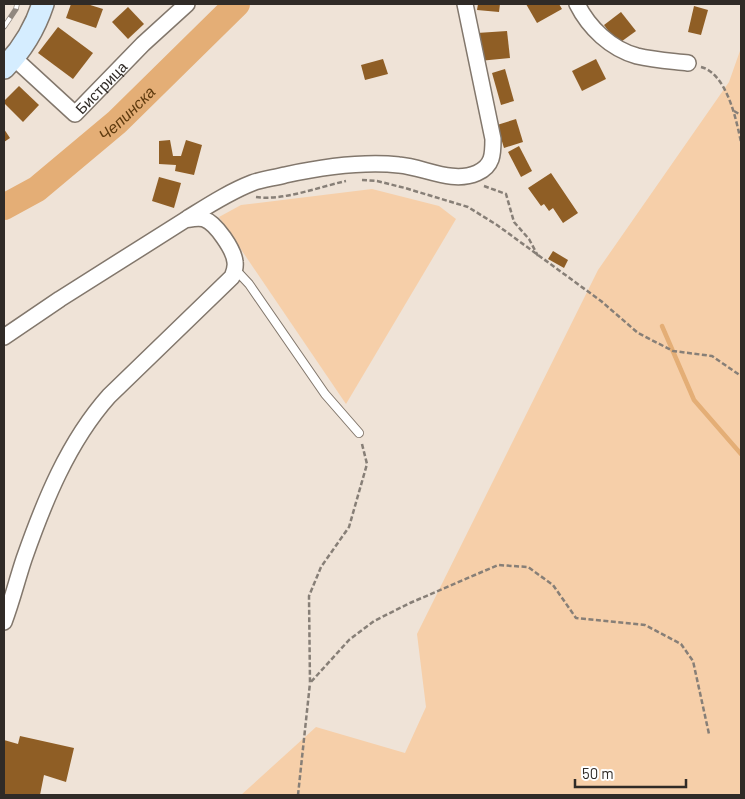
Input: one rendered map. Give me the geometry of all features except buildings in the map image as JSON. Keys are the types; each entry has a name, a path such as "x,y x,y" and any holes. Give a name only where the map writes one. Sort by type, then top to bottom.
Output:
{"street":[{"path":"9,63 26,40 38,19 43,4"},
{"name":"Бистрица","path":"9,63 75,114 143,44 186,4"},
{"path":"4,337 60,299 226,194 254,182 338,166 381,163 412,166 445,175 462,177 476,174 488,168 493,157 492,139 465,4"},
{"path":"577,4 597,32 614,46 636,56 688,63"},
{"path":"4,622 45,502 55,480 93,414 109,396 232,277 235,269 235,260 232,251 210,222 203,218 185,220"}],"lane":[{"path":"235,269 249,284 325,394 359,433"}],"path":[{"path":"688,63 709,69 720,82 734,110 741,142"},
{"path":"734,110 741,115"},
{"path":"462,177 506,194 514,222 529,239 539,257"},
{"path":"355,180 386,184 468,207 497,225 600,301 638,333 674,351 712,356 741,376"},
{"path":"254,197 262,198 291,194 347,181"},
{"path":"298,795 310,683 309,596 321,567 349,527 367,464 359,433"},
{"path":"310,683 348,640 374,622 410,603 498,565 528,567 553,585 576,618 645,625 681,644 693,661 709,734"}],"shaded area":[{"path":"741,48 741,795 241,795 316,727 405,753 426,707 417,634 598,270 729,82"},
{"path":"372,189 439,206 456,219 346,404 219,217 241,205"}],"waterway":[{"name":"Чепинска","path":"4,207 37,189 117,122 237,4"},
{"path":"662,326 694,400 741,454"}],"railway":[{"path":"4,27 16,9 17,4"}]}
